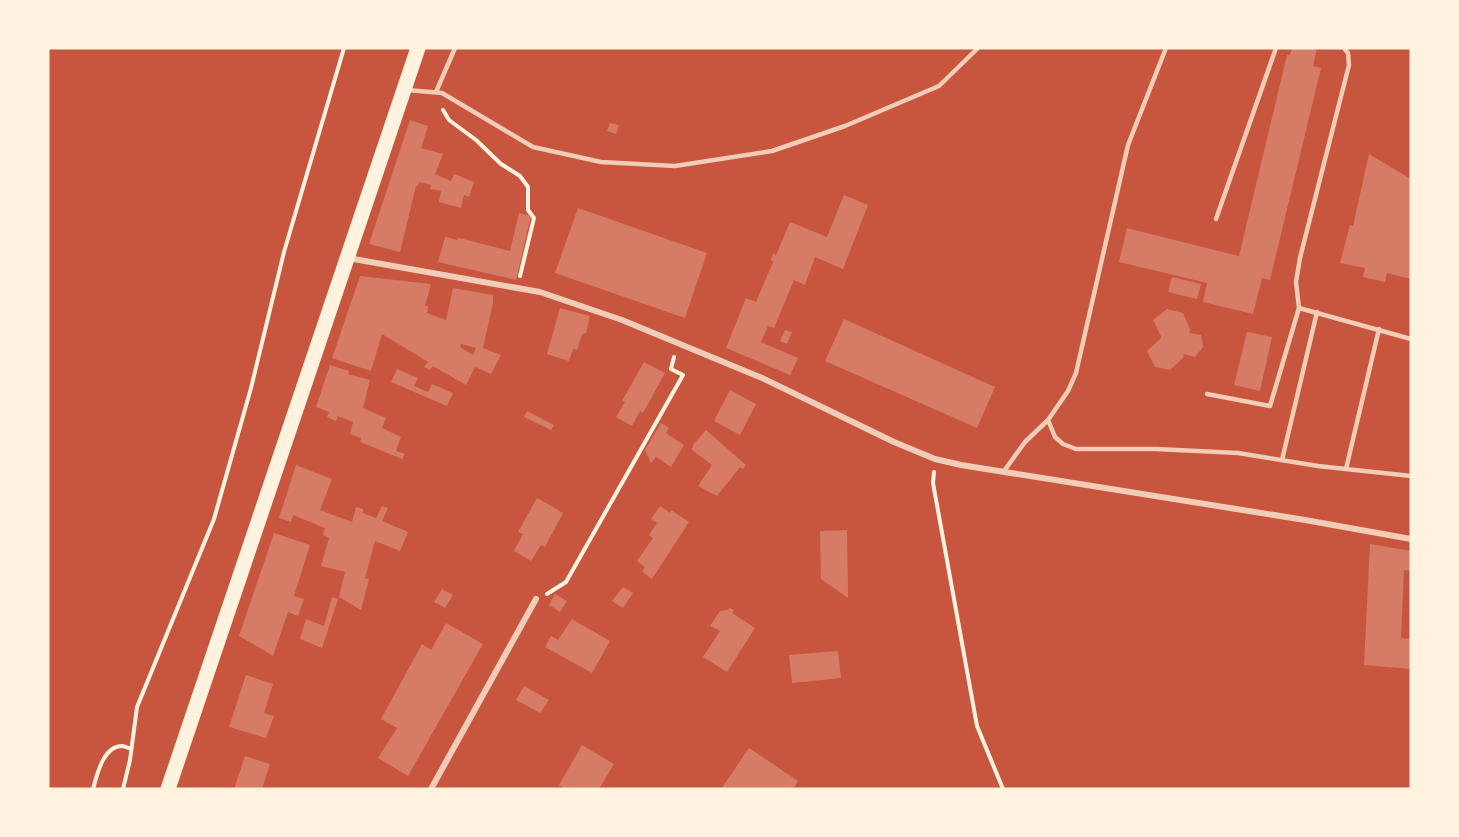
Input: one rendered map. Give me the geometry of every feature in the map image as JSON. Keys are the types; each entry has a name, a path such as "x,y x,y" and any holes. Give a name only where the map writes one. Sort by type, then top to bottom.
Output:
{"main road":[{"path":"168,789 418,48"}],"street":[{"path":"348,258 540,292 622,320 762,378 934,459 1411,539"},
{"path":"431,789 536,598"}],"lane":[{"path":"439,92 455,48"},
{"path":"404,90 439,92 533,147 601,162 675,166 772,151 845,126 939,86 978,48"},
{"path":"1004,471 1025,442 1048,420 1068,391 1076,373 1128,145 1166,48"},
{"path":"1216,219 1276,48"},
{"path":"1207,394 1270,406 1299,308 1296,282 1300,258 1348,65 1348,53 1344,48"},
{"path":"1299,308 1411,339"},
{"path":"1282,460 1317,312"},
{"path":"1346,469 1379,329"},
{"path":"1048,420 1055,437 1063,444 1076,449 1238,453 1411,476"}],"path":[{"path":"123,789 137,707 214,519 251,388 284,252 344,48"},
{"path":"439,92 442,108 449,120 477,140 501,164 520,176 528,186 528,210 534,218 518,288"},
{"path":"536,598 566,582 683,375 671,369 677,341"},
{"path":"934,459 933,483 977,726 1003,789"},
{"path":"93,789 100,766 111,750 122,746 131,749"}],"building":[{"path":"1292,48 1317,48 1313,66 1321,68 1270,280 1262,278 1253,314 1203,302 1207,283 1119,262 1127,228 1239,256 1287,55 1290,55"},
{"path":"410,120 428,126 421,148 443,154 435,174 451,181 454,174 474,182 469,197 464,195 461,208 439,202 441,191 430,189 431,185 419,182 416,186 400,252 369,244"},
{"path":"610,123 619,125 616,134 607,131"},
{"path":"1369,154 1411,179 1411,279 1387,273 1385,282 1363,277 1365,268 1340,263 1350,225 1353,226"},
{"path":"844,195 868,205 843,269 815,257 805,285 794,280 774,328 768,326 761,342 798,358 790,375 726,348 746,298 756,302 773,262 771,260 773,253 776,255 790,222 827,237"},
{"path":"578,208 707,253 685,318 555,273"},
{"path":"519,213 531,216 516,280 438,262 445,237 463,239 510,251"},
{"path":"360,276 431,284 425,306 428,306 427,313 446,320 453,288 493,295 483,348 501,355 491,374 475,367 466,385 433,366 430,370 424,367 428,362 382,334 371,371 332,358","holes":["461,344 476,348 473,355 460,347"]},
{"path":"1172,277 1201,284 1197,299 1168,292"},
{"path":"560,308 590,316 586,333 582,334 577,350 573,349 569,361 547,354"},
{"path":"1167,309 1183,313 1190,329 1189,333 1201,335 1203,347 1195,357 1184,354 1183,358 1170,370 1155,367 1147,351 1161,336 1153,320"},
{"path":"844,319 995,387 977,428 825,361"},
{"path":"785,330 792,332 787,344 780,341"},
{"path":"1247,332 1272,337 1260,391 1234,385"},
{"path":"644,362 665,373 643,413 640,411 632,426 616,417 625,402 622,401"},
{"path":"330,365 349,371 348,374 370,380 363,408 386,418 382,428 401,437 396,451 405,454 402,459 360,442 361,438 350,434 353,422 338,416 336,421 327,417 329,412 316,407"},
{"path":"397,369 418,378 414,386 428,392 432,384 453,393 447,406 391,382"},
{"path":"730,390 756,404 740,435 714,421"},
{"path":"527,411 554,425 551,430 524,417"},
{"path":"661,423 669,428 666,433 684,445 671,467 656,457 651,463 645,450"},
{"path":"706,430 746,465 743,469 740,467 717,496 698,486 712,465 692,450 693,445"},
{"path":"296,465 332,479 320,510 352,522 356,507 363,509 363,513 376,518 382,506 388,508 382,521 408,532 400,551 375,541 365,578 369,579 361,610 339,597 345,572 321,566 329,538 323,535 325,528 293,515 291,522 279,518"},
{"path":"537,498 563,513 545,547 541,545 531,561 514,551 523,534 518,532"},
{"path":"660,506 670,513 671,510 689,522 652,579 642,572 645,567 637,561 653,538 649,535 657,523 651,519"},
{"path":"847,530 848,598 821,579 820,531"},
{"path":"274,533 310,545 294,596 304,599 298,616 288,612 273,656 239,636"},
{"path":"1370,544 1411,551 1411,571 1404,570 1401,638 1411,639 1411,669 1364,665"},
{"path":"623,587 633,593 623,608 612,601"},
{"path":"442,589 453,595 445,608 434,602"},
{"path":"555,594 567,601 560,612 549,605"},
{"path":"332,597 338,599 322,648 300,639 306,619 324,626"},
{"path":"730,608 734,610 732,613 755,628 727,672 703,657 720,631 710,626 720,611"},
{"path":"572,619 610,641 592,673 545,647 551,636 558,640"},
{"path":"446,623 483,644 408,776 378,758 397,728 381,719 422,644 431,650"},
{"path":"838,651 841,678 792,683 789,655"},
{"path":"246,675 273,684 264,713 274,716 266,738 229,727"},
{"path":"524,686 549,700 540,713 516,700"},
{"path":"582,745 614,764 599,789 565,789 559,785"},
{"path":"749,748 798,781 793,789 721,789"},
{"path":"245,756 270,764 262,789 234,789"}]}
